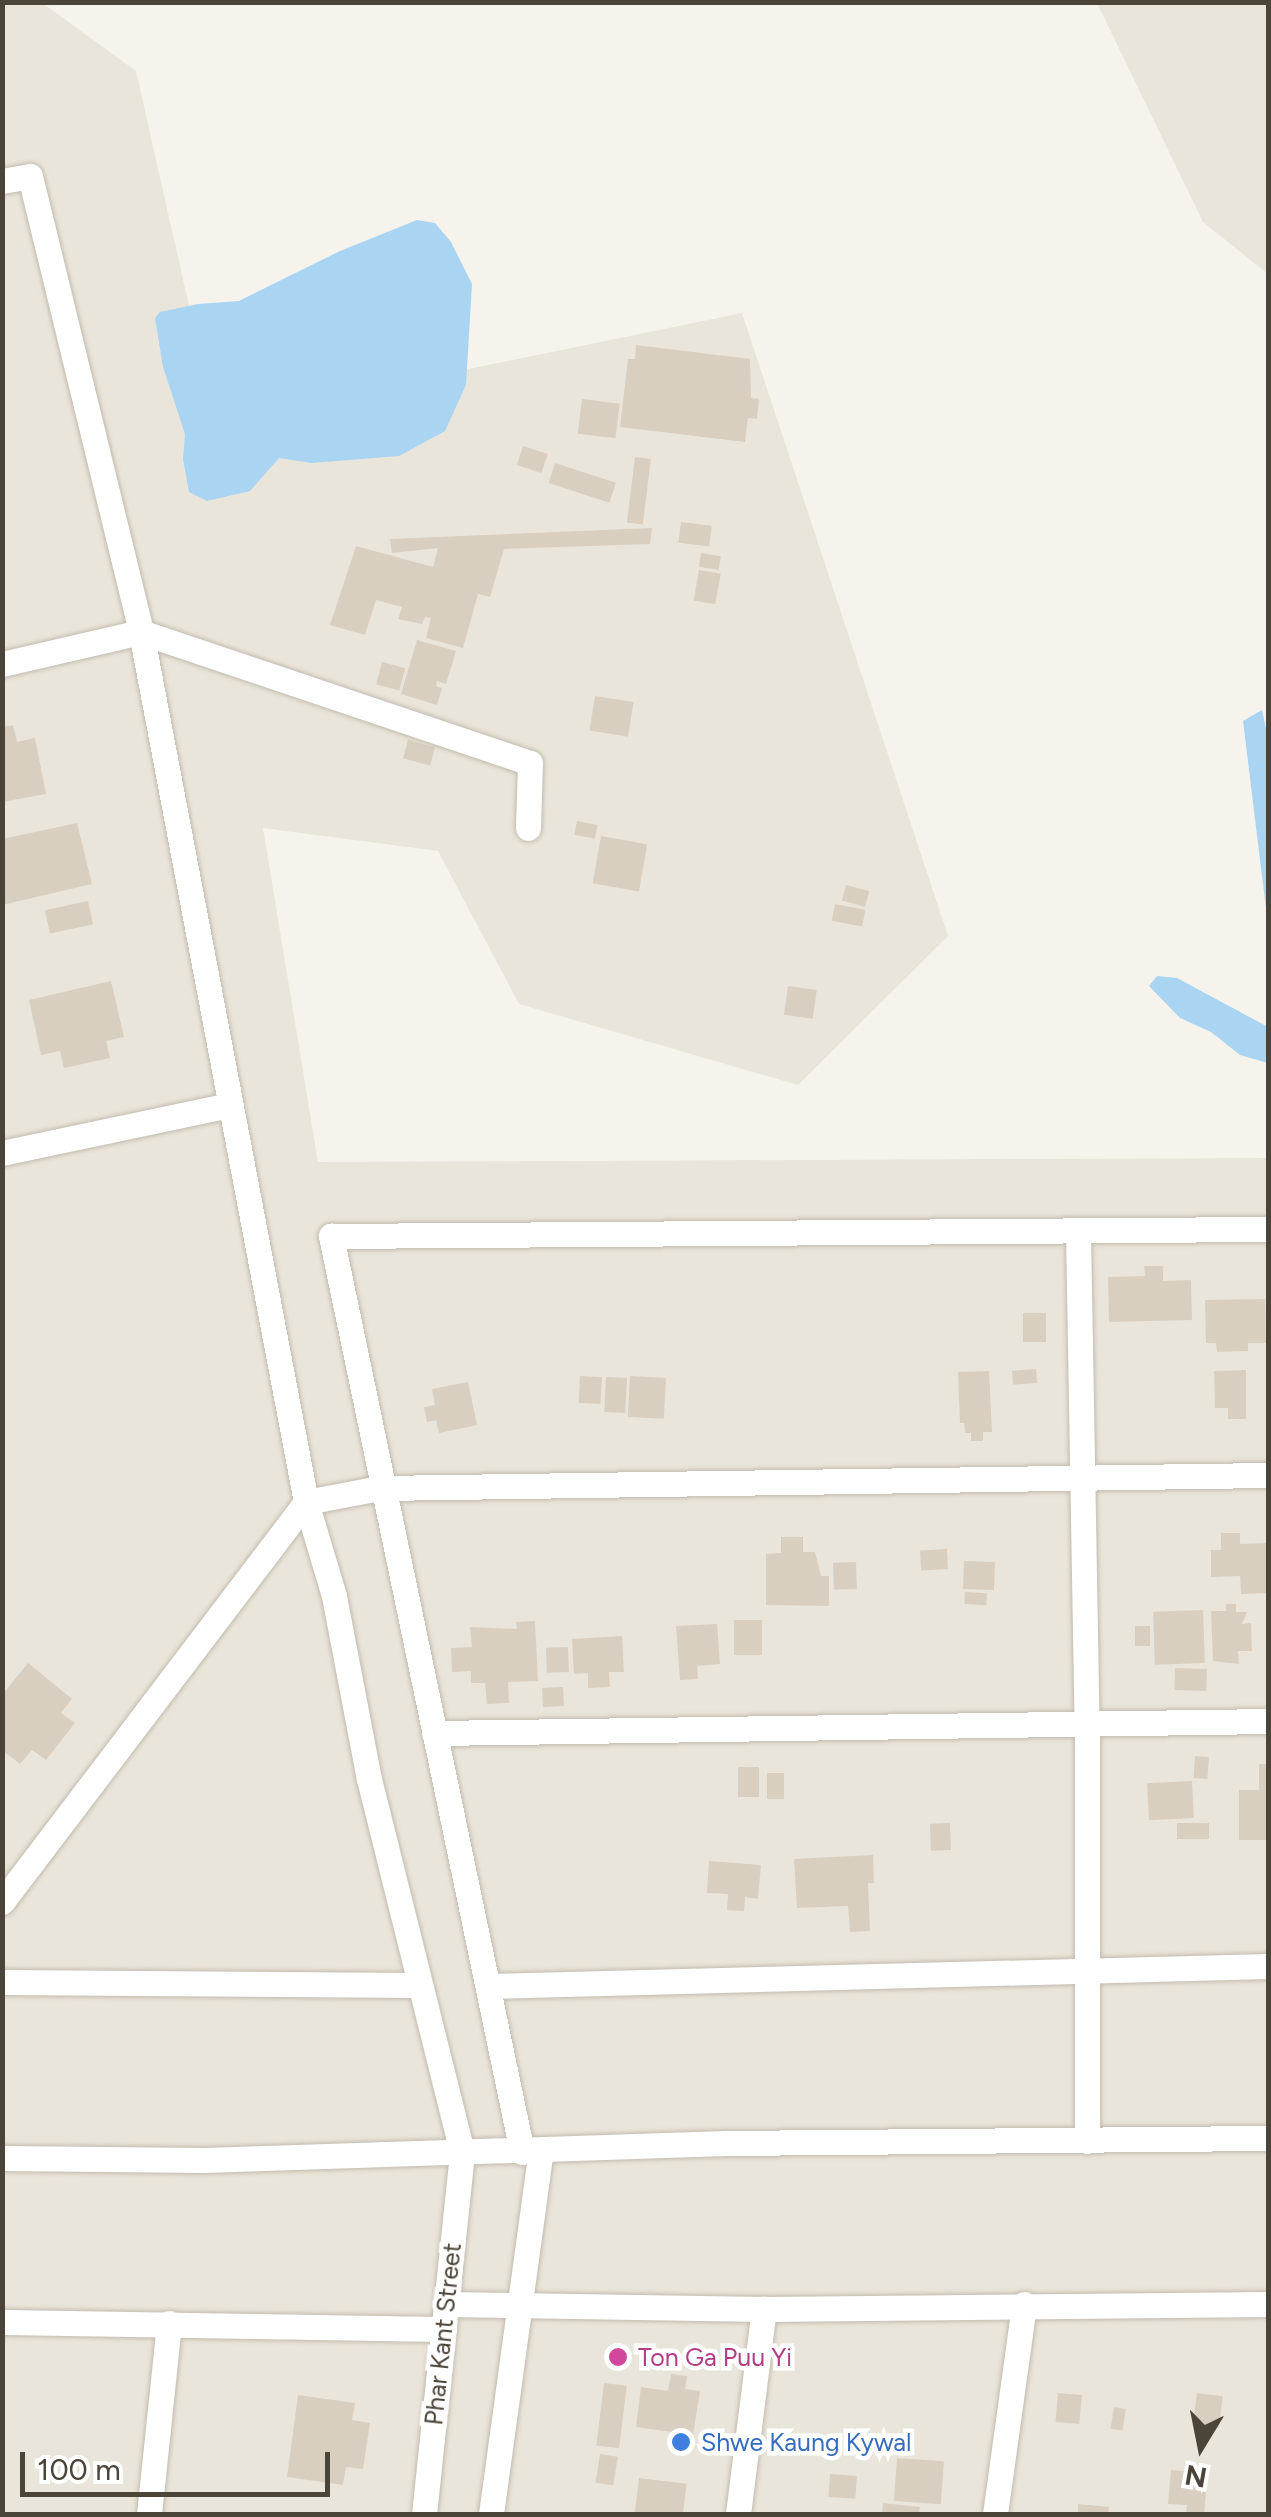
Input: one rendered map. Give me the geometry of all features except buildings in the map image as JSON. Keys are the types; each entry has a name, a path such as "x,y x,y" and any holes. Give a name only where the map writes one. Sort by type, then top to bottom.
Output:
{"street":[{"path":"2,181 30,176 141,632 306,1502 334,1596 369,1779 462,2154"},
{"path":"2,664 141,632 530,763 528,828"},
{"path":"2,1154 229,1105"},
{"path":"491,2514 532,2151 488,1986 380,1488 331,1236 1268,1229"},
{"path":"1078,1231 1090,1968 1087,2141"},
{"path":"2,1902 306,1502 380,1488 1268,1476"},
{"path":"434,1732 1268,1721"},
{"path":"488,1986 1268,1966"},
{"path":"2,1982 418,1985"},
{"path":"2,2158 204,2160 726,2143 1268,2138"},
{"name":"Phar Kant Street","path":"424,2514 462,2154"},
{"path":"995,2514 1024,2304"},
{"path":"2,2322 169,2323 446,2316 516,2308 1268,2304"},
{"path":"738,2514 764,2309"},
{"path":"149,2514 169,2323"}],"shaded area":[{"path":"41,2 136,71 215,421 742,313 948,936 798,1085 519,1004 438,851 263,828 318,1162 1268,1158 1268,2514 3,2514 2,3"},
{"path":"1097,3 1268,3 1268,274 1203,222"}],"water":[{"path":"417,220 435,223 451,242 472,284 466,385 445,431 399,456 312,463 279,458 250,491 207,501 189,492 183,459 185,434 163,367 155,318 160,312 239,301 340,251"},
{"path":"1262,710 1268,738 1268,925 1243,721"},
{"path":"1157,976 1177,978 1268,1027 1268,1063 1240,1055 1211,1032 1180,1018 1149,986"}],"place":[{"name":"Ton Ga Puu Yi","path":"618,2357"},
{"name":"Shwe Kaung Kywal","path":"681,2442"}]}
